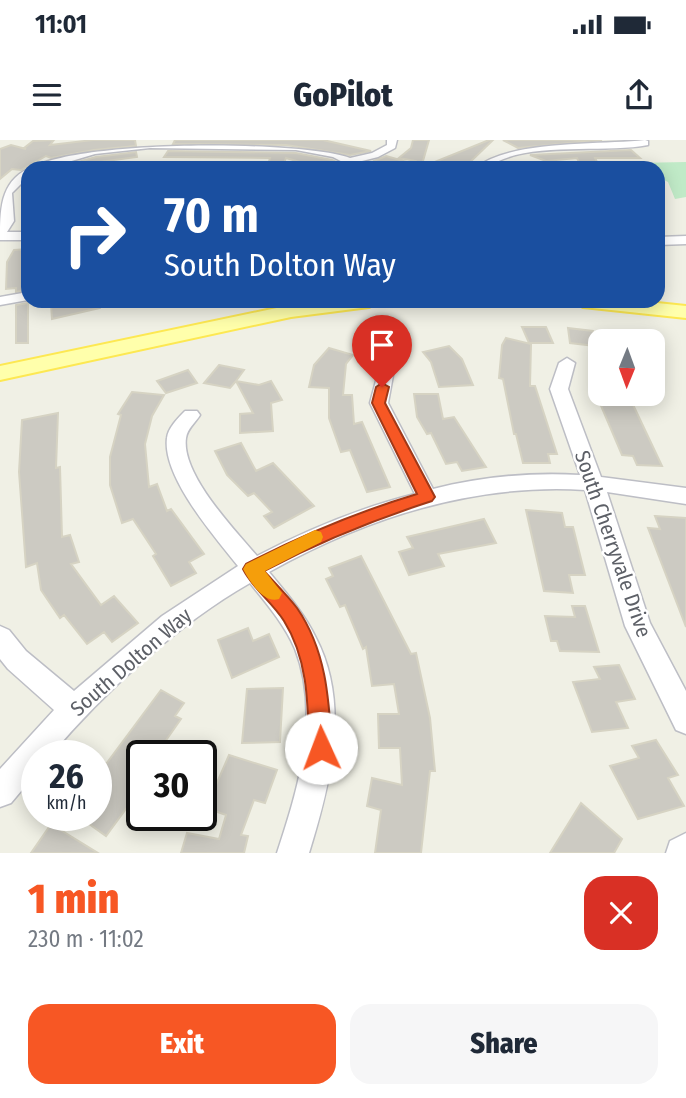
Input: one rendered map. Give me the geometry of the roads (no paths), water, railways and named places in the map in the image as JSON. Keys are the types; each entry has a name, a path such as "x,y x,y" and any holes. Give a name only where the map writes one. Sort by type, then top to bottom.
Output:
{"main road":[{"path":"0,373 314,308"},
{"path":"649,308 686,312"}],"street":[{"path":"34,154 57,160 152,143 296,147 352,161 375,155 392,146 392,140"},
{"path":"511,140 529,149"},
{"path":"488,161 503,154 529,149 645,144"},
{"path":"21,179 5,195 3,202 8,221 0,235 21,236"},
{"path":"665,241 686,240"},
{"path":"0,301 21,297"},
{"name":"South Cherryvale Drive","path":"567,363 559,389 593,482 638,626 686,720"},
{"path":"386,370 379,403 427,497"},
{"path":"191,415 176,437 177,460 188,481 296,624 307,646 318,691 321,748 307,809 293,853"},
{"name":"South Dolton Way","path":"0,792 74,709 166,626 252,569 308,540 362,517 427,497 537,482 593,482 686,496"},
{"path":"0,638 17,660 74,709"},
{"path":"682,853 686,849"}]}
